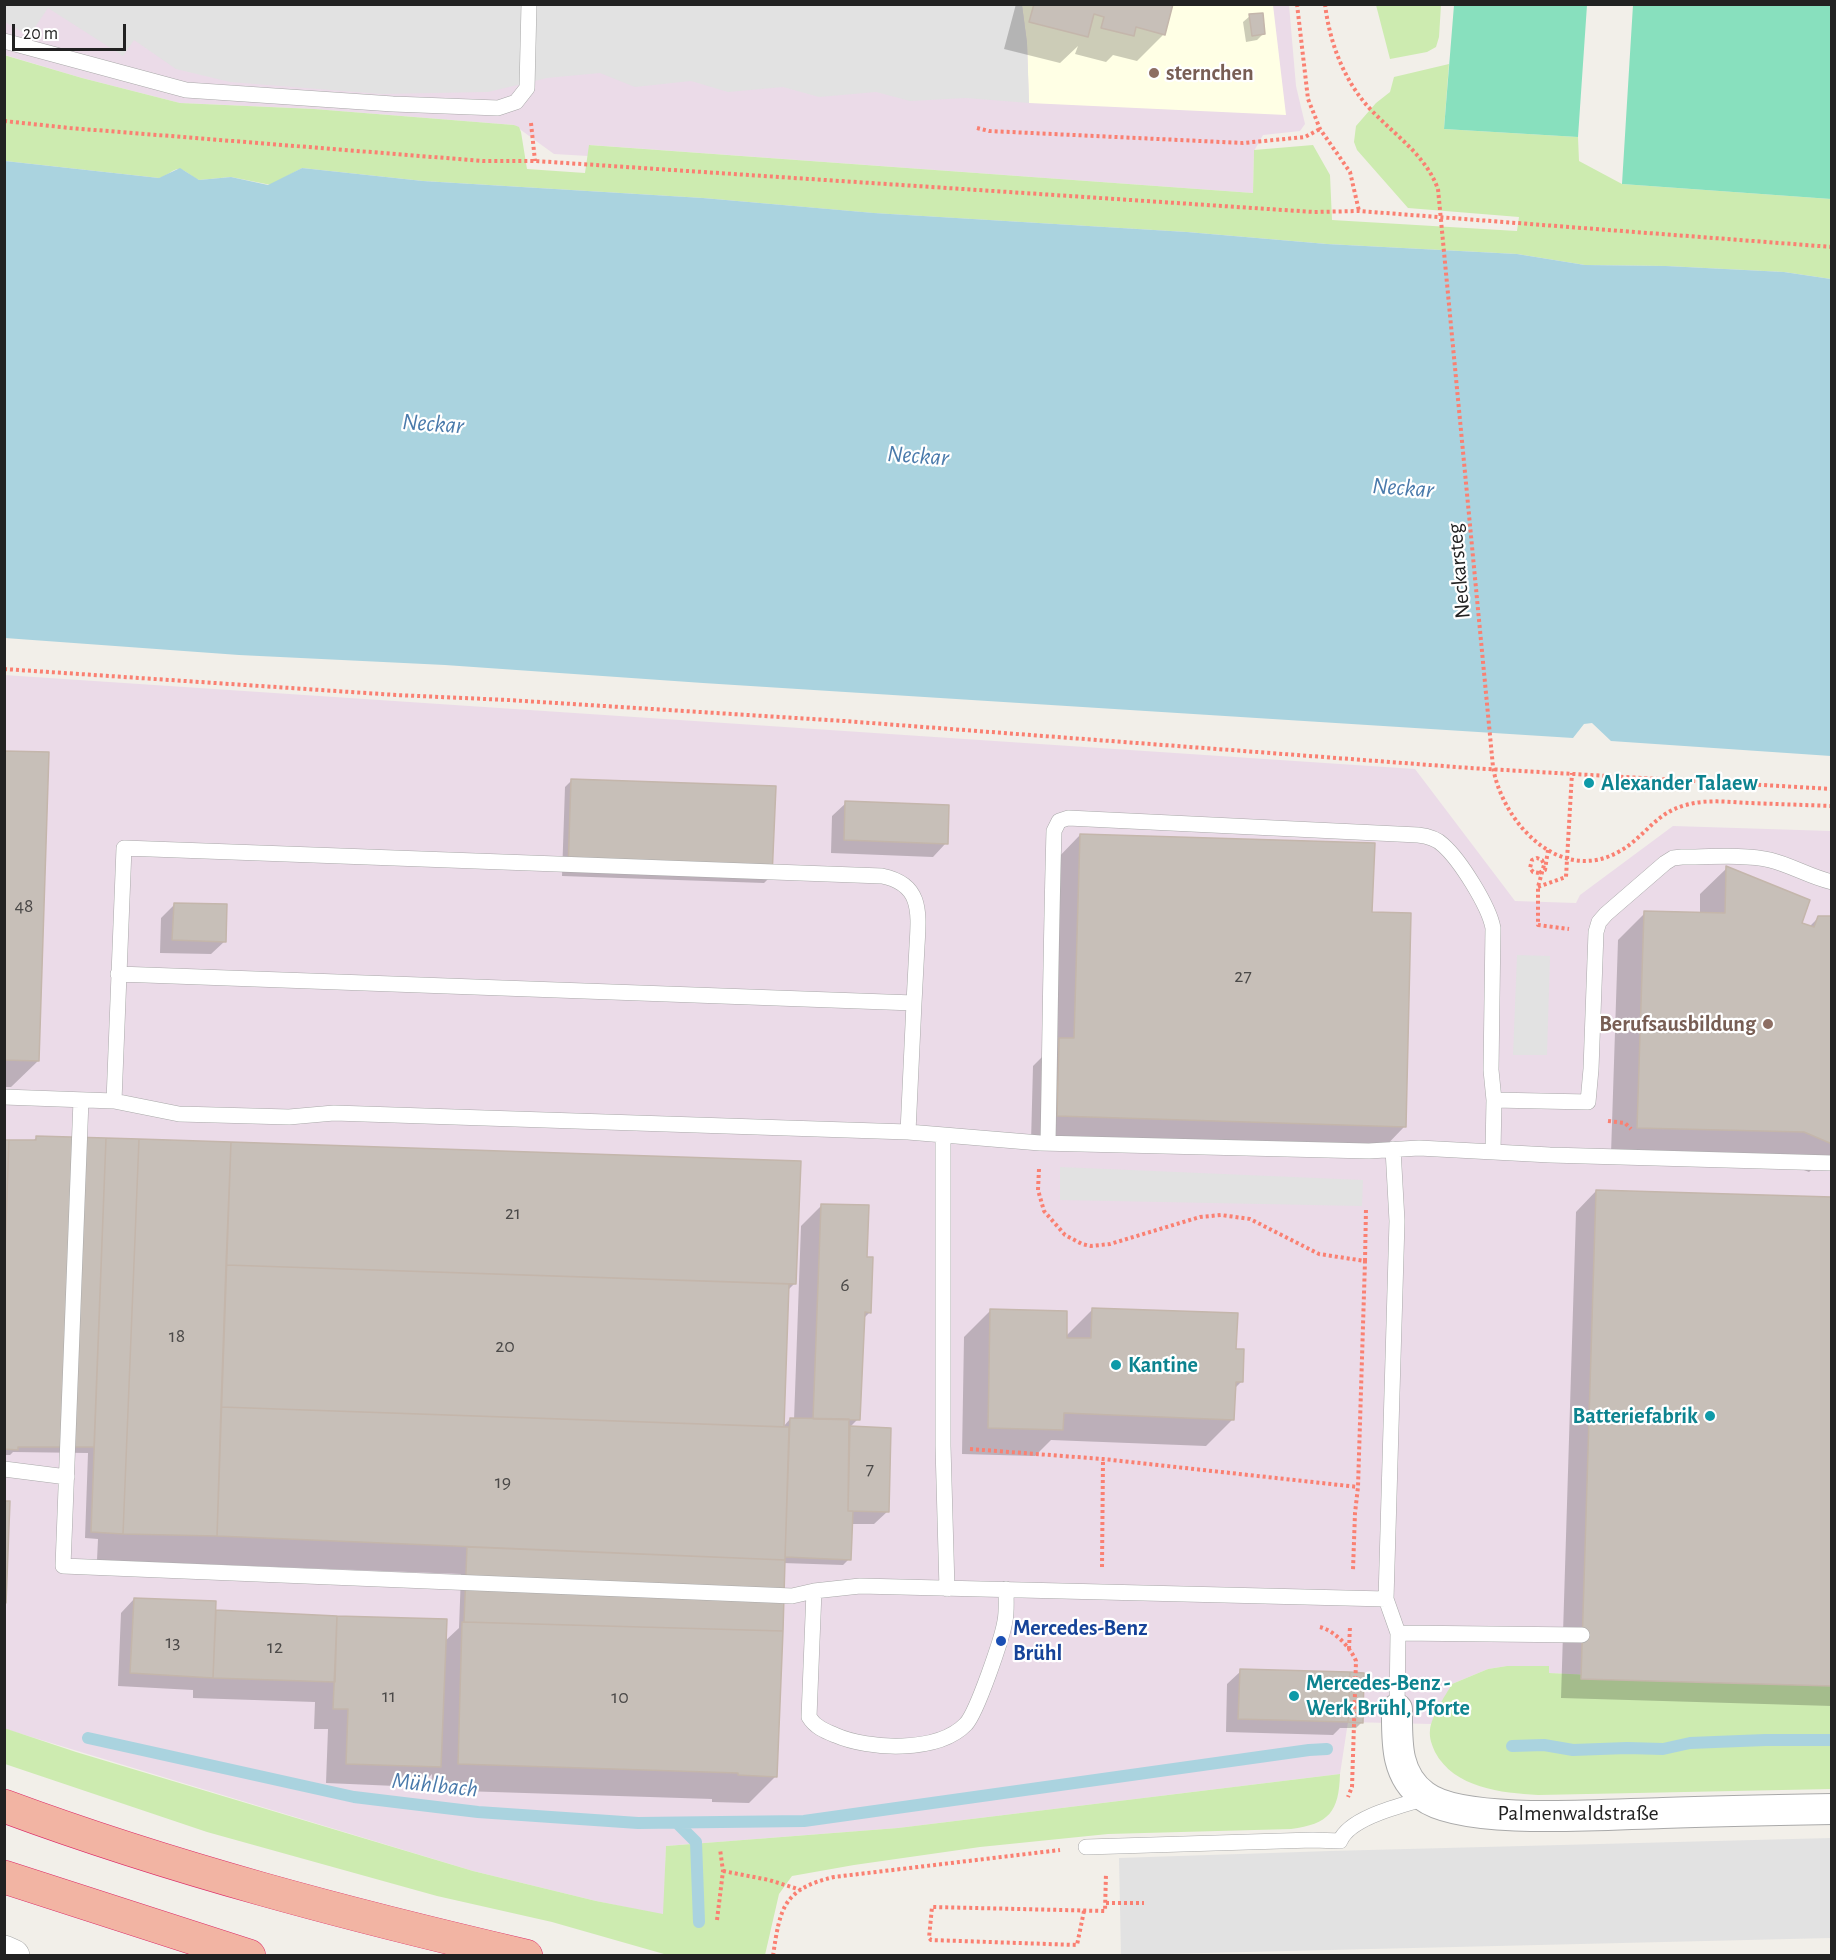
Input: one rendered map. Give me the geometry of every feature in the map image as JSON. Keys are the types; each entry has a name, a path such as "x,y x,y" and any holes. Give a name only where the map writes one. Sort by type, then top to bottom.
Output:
{"highway":[{"path":"4,1806 256,1888 526,1956"},
{"path":"4,1877 249,1956"}],"street":[{"name":"Palmenwaldstraße","path":"1397,1709 1397,1744 1402,1767 1412,1785 1426,1798 1452,1809 1492,1814 1572,1815 1832,1809"},
{"path":"4,1952 13,1956"}],"lane":[{"path":"4,41 186,90 393,104 498,108 516,102 527,88 529,4"},
{"path":"1044,1143 1051,1004 1050,957 1054,831 1059,821 1068,818 1418,835 1438,840 1448,849 1462,869 1487,906 1491,916 1494,940 1491,1070 1494,1100 1493,1151"},
{"path":"114,1101 124,848 882,876 901,882 908,888 918,906 919,915 908,1132"},
{"path":"1494,1100 1588,1102 1596,932 1599,922 1665,863 1682,856 1769,859 1832,882"},
{"path":"118,974 914,1003"},
{"path":"4,1097 114,1101 178,1114 290,1117 333,1113 908,1132 1044,1143 1369,1150 1419,1148 1562,1155 1832,1163"},
{"path":"81,1100 63,1566 792,1596 814,1591 860,1587 1386,1599"},
{"path":"943,1135 942,1446 947,1589"},
{"path":"1393,1149 1397,1221 1386,1599 1398,1633 1397,1709"},
{"path":"4,1469 67,1477"},
{"path":"814,1591 809,1717 820,1728 848,1741 893,1746 938,1740 958,1730 971,1717 1001,1641 1006,1620 1006,1589"},
{"path":"1398,1633 1582,1635"},
{"path":"1086,1847 1340,1840 1347,1831 1369,1817 1426,1798"}],"path":[{"path":"1297,4 1305,86 1312,112 1320,129 1350,172 1359,211"},
{"name":"Neckarsteg","path":"1325,4 1329,30 1339,62 1355,90 1375,114 1429,167 1438,189 1495,780 1500,795 1514,819 1533,840 1548,850 1575,860 1586,860 1619,852 1665,814 1698,802 1832,806"},
{"path":"4,121 483,161 535,161 1314,212 1359,211 1832,247"},
{"path":"977,128 1243,143 1305,137 1320,129"},
{"path":"4,669 844,721 1399,763 1832,789"},
{"path":"1538,887 1566,877 1572,773"},
{"path":"1548,850 1546,868 1542,872 1539,873 1533,872 1530,868 1532,860 1538,858 1542,860 1544,865 1538,887 1538,925 1596,932"},
{"path":"1044,1143 1038,1190 1044,1211 1065,1235 1082,1244 1110,1245 1200,1217 1221,1215 1250,1219 1319,1254 1365,1261 1358,1486 1353,1538 1349,1649"},
{"path":"942,1446 1103,1459 1358,1486"},
{"path":"1102,1591 1103,1459"},
{"path":"1317,1627 1330,1632 1349,1649 1357,1668 1352,1787 1347,1799 1326,1827 1323,1839"},
{"path":"1084,1911 1077,1945 931,1940 929,1938 932,1907 1105,1911 1106,1845"},
{"path":"773,1956 781,1913 789,1900 809,1884 834,1877 1086,1847"},
{"path":"717,1920 723,1871 720,1849"},
{"path":"723,1871 769,1880 801,1890"},
{"path":"1106,1903 1144,1903"}],"shaded area":[{"path":"5,4 1022,5 1027,43 1029,103 966,98 910,101 876,92 819,97 783,87 728,92 691,81 635,87 600,73 547,78 488,92 381,94 230,82 176,69 134,40 123,56 48,8 29,36 5,22"},
{"path":"4,5 1289,5 1296,86 1305,124 1300,131 1263,135 1254,151 1253,193 590,145 588,156 554,154 514,125 314,109 180,103 82,78 5,55"},
{"name":"sternchen","path":"1022,5 1273,5 1286,115 1029,103 1027,43"},
{"path":"4,675 1415,769 1515,901 1576,903 1580,895 1673,826 1831,831 1831,1686 1549,1673 1549,1666 1507,1666 1488,1669 1452,1684 1431,1724 1348,1722 1340,1774 898,1828 666,1846 664,1915 473,1871 5,1729"},
{"path":"1517,955 1550,956 1547,1055 1513,1055"},
{"path":"1060,1167 1363,1180 1362,1206 1060,1200"},
{"path":"1831,1838 1831,1938 1121,1955 1119,1858"}],"green space":[{"path":"1376,5 1441,5 1436,47 1427,52 1390,59"},
{"path":"1454,5 1587,5 1578,137 1444,129"},
{"path":"1633,5 1831,5 1831,199 1622,184"},
{"path":"4,55 180,103 314,109 514,125 519,127 521,132 527,169 585,173 589,145 1253,193 1254,150 1313,145 1330,175 1332,220 1517,231 1519,217 1408,208 1357,150 1354,142 1356,126 1376,103 1390,92 1394,77 1449,64 1444,129 1578,137 1579,161 1622,184 1831,199 1831,279 1784,272 1666,266 1585,265 1517,254 1327,244 1187,232 873,213 703,198 423,181 302,168 271,185 231,177 199,180 180,169 159,178 5,161"},
{"path":"1507,1666 1549,1666 1549,1673 1831,1686 1831,1789 1538,1795 1495,1790 1466,1781 1443,1764 1435,1752 1430,1739 1433,1719 1452,1684 1488,1669"},
{"path":"4,1728 76,1752 473,1871 596,1901 663,1914 666,1846 898,1828 1340,1774 1334,1807 1323,1819 1304,1827 1108,1834 980,1847 792,1876 779,1894 765,1955 671,1956 552,1922 437,1896 207,1832 5,1764"}],"water":[{"name":"Neckar","path":"5,161 159,178 180,168 199,180 231,177 268,185 302,168 423,181 703,198 874,213 1187,232 1327,244 1517,254 1585,265 1666,266 1784,272 1831,279 1831,756 1611,741 1592,723 1584,724 1573,738 445,665 239,655 5,638"}],"building":[{"name":"sternchen","path":"1034,4 1173,4 1165,35 1136,27 1134,36 1101,28 1104,17 1094,14 1088,37 1029,22"},
{"path":"1263,13 1265,34 1252,36 1249,14"},
{"path":"4,751 49,752 39,1061 4,1060"},
{"path":"571,779 776,786 772,877 568,870"},
{"path":"845,801 949,805 948,844 844,840"},
{"path":"1080,834 1375,843 1372,912 1411,913 1406,1127 1057,1116 1059,1038 1074,1038"},
{"path":"1726,866 1810,900 1802,923 1814,927 1818,916 1832,916 1832,1144 1804,1132 1637,1128 1644,911 1725,913"},
{"path":"174,903 227,904 226,942 172,940"},
{"path":"36,1136 106,1138 94,1447 4,1449 4,1279 9,1140 36,1140"},
{"path":"106,1138 139,1139 123,1534 91,1532"},
{"path":"139,1139 231,1142 217,1536 123,1534"},
{"path":"4,1140 9,1140 4,1279"},
{"path":"231,1142 801,1161 796,1284 226,1265"},
{"name":"Batteriefabrik","path":"1596,1190 1832,1197 1832,1686 1581,1679"},
{"path":"821,1204 869,1205 867,1257 873,1257 871,1313 865,1312 860,1420 813,1419"},
{"path":"226,1265 789,1284 784,1427 221,1407"},
{"name":"Kantine","path":"1092,1308 1238,1313 1236,1349 1244,1349 1243,1382 1236,1382 1234,1420 1064,1413 1063,1430 988,1428 990,1309 1067,1311 1067,1338 1091,1338"},
{"path":"221,1407 789,1427 785,1560 217,1536"},
{"path":"790,1418 849,1419 848,1511 853,1511 851,1560 785,1557"},
{"path":"850,1426 891,1428 889,1512 848,1511"},
{"path":"4,1501 10,1501 6,1603 4,1603"},
{"path":"467,1547 785,1560 783,1631 464,1622"},
{"path":"134,1598 216,1601 213,1678 130,1673"},
{"path":"216,1610 337,1616 335,1682 213,1678"},
{"path":"337,1616 447,1619 441,1767 346,1764 348,1709 333,1709"},
{"path":"462,1622 783,1631 777,1777 738,1775 738,1773 458,1764"},
{"name":"Mercedes-Benz - Werk Brühl, Pforte","path":"1240,1669 1350,1672 1348,1722 1238,1719"},
{"path":"1350,1672 1364,1673 1363,1723 1348,1722"}],"waterway":[{"path":"88,1738 354,1797 478,1812 638,1823 804,1821 1327,1749"},
{"path":"1512,1746 1544,1745 1573,1750 1663,1749 1690,1743 1832,1740"},
{"name":"Mühlbach","path":"677,1823 696,1842 699,1922"}],"place":[{"name":"sternchen","path":"1154,73"},
{"name":"Alexander Talaew","path":"1589,783"},
{"name":"Berufsausbildung","path":"1768,1024"},
{"name":"Kantine","path":"1116,1365"},
{"name":"Batteriefabrik","path":"1710,1416"},
{"name":"Mercedes-Benz Brühl","path":"1001,1641"},
{"name":"Mercedes-Benz - Werk Brühl, Pforte","path":"1294,1696"}]}
